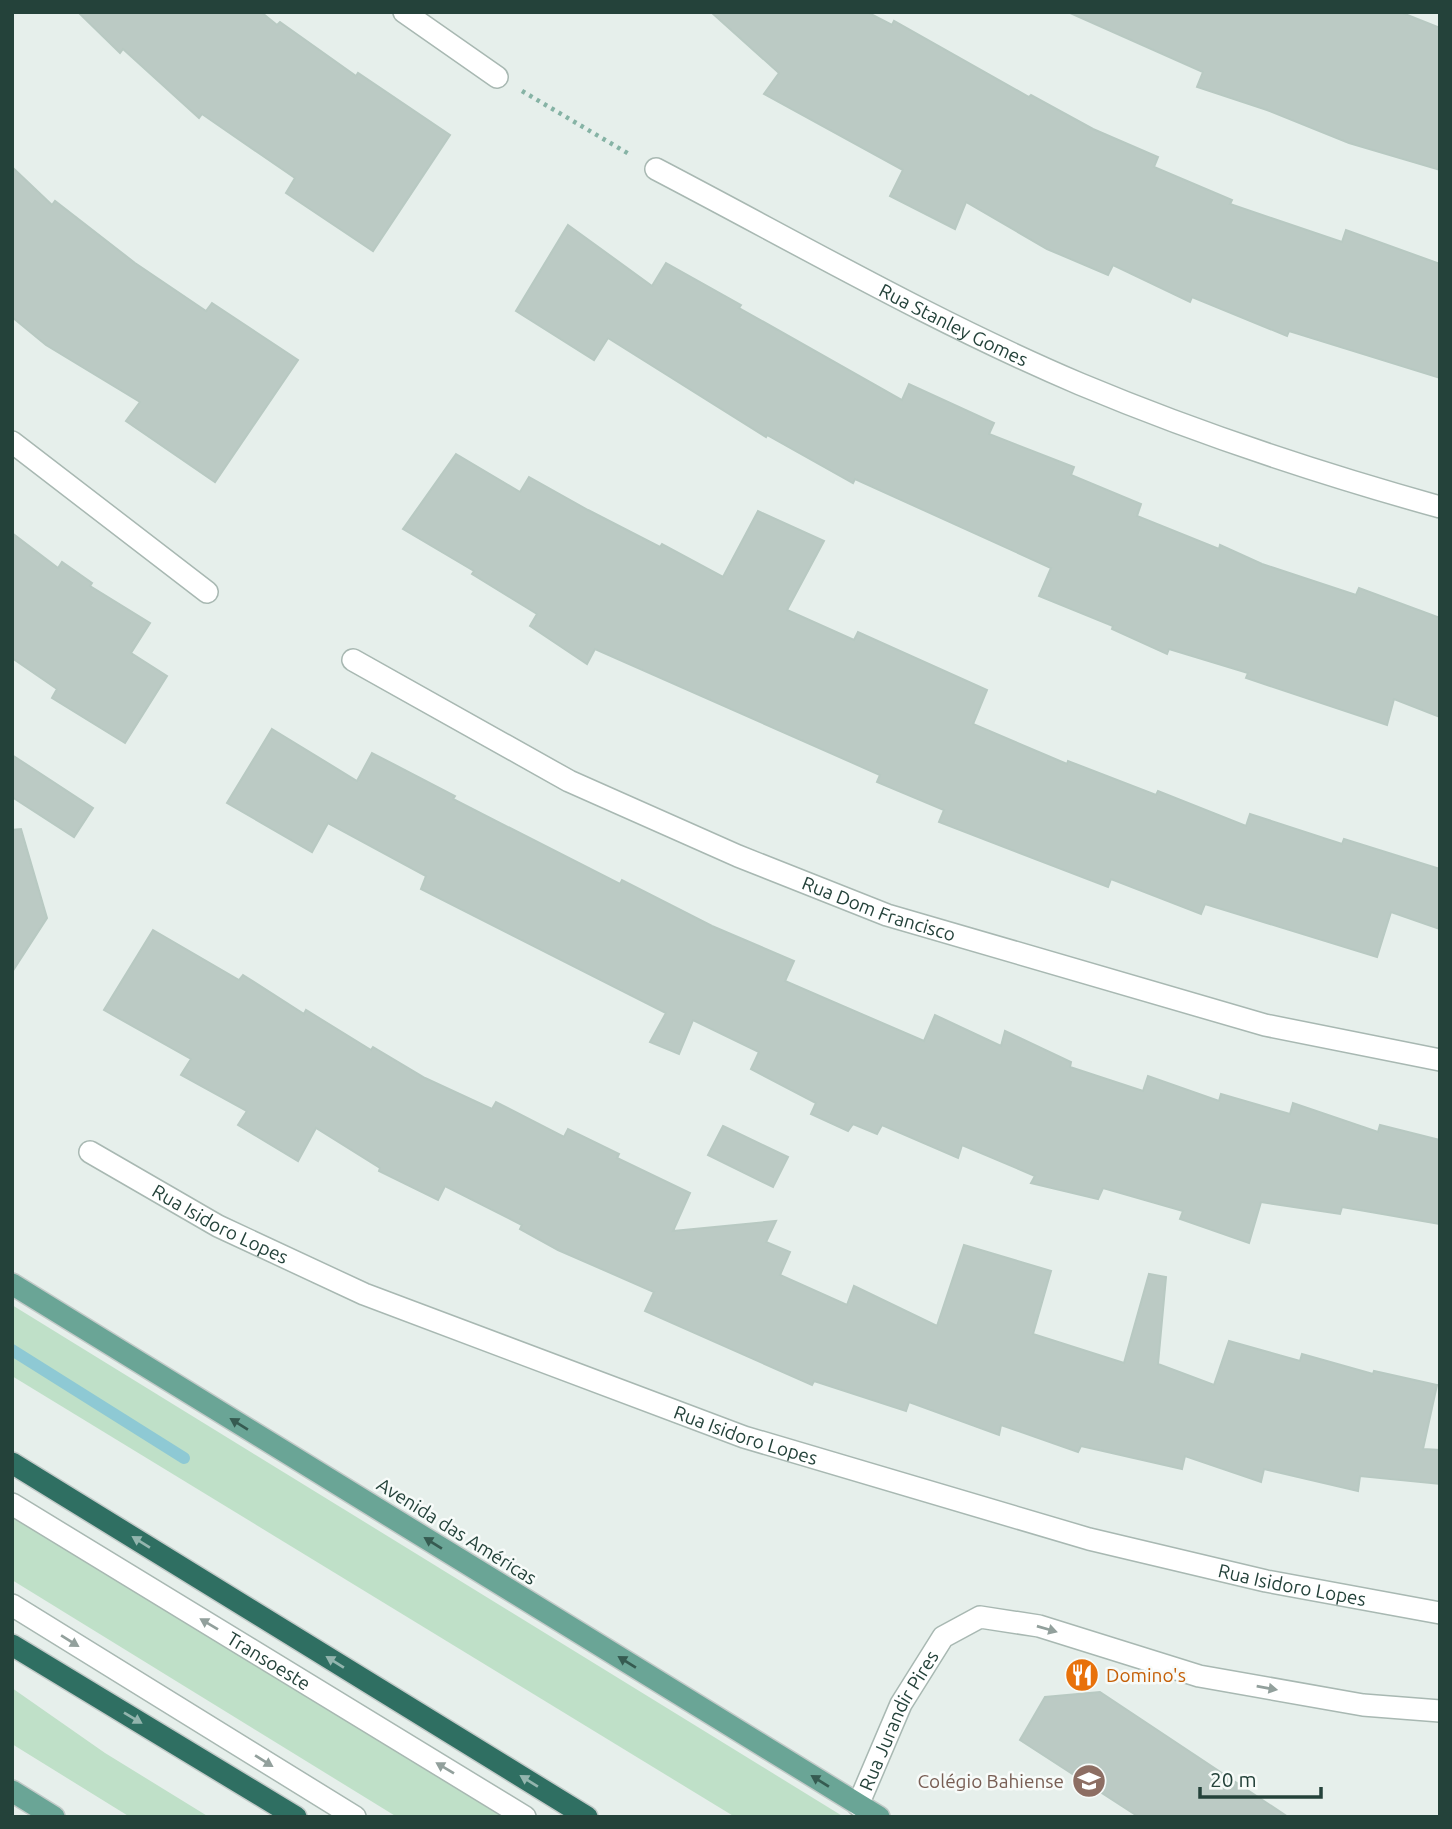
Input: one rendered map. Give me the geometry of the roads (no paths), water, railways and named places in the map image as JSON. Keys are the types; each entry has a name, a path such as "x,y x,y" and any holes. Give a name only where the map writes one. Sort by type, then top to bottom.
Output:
{"highway":[{"path":"12,1463 587,1817"},
{"path":"12,1645 296,1817"}],"main road":[{"name":"Avenida das Américas","path":"12,1284 879,1817"},
{"path":"12,1791 40,1813"}],"street":[{"path":"404,12 497,77"},
{"name":"Rua Stanley Gomes","path":"656,169 959,328 1079,383 1248,448 1440,507"},
{"path":"12,442 207,592"},
{"name":"Rua Dom Francisco","path":"353,660 569,781 738,856 887,915 1265,1025 1440,1060"},
{"name":"Rua Isidoro Lopes","path":"90,1152 218,1226 364,1294 744,1437 1089,1539 1266,1581 1440,1613"},
{"name":"Transoeste","path":"12,1504 524,1817"},
{"path":"12,1605 355,1817"},
{"name":"Rua Jurandir Pires","path":"858,1805 901,1704 943,1637 980,1617 1039,1626 1199,1676 1363,1705 1440,1711"}],"waterway":[{"path":"12,1350 184,1458"}],"place":[{"name":"Domino's","path":"1082,1675"},
{"name":"Colégio Bahiense","path":"1089,1781"}]}
